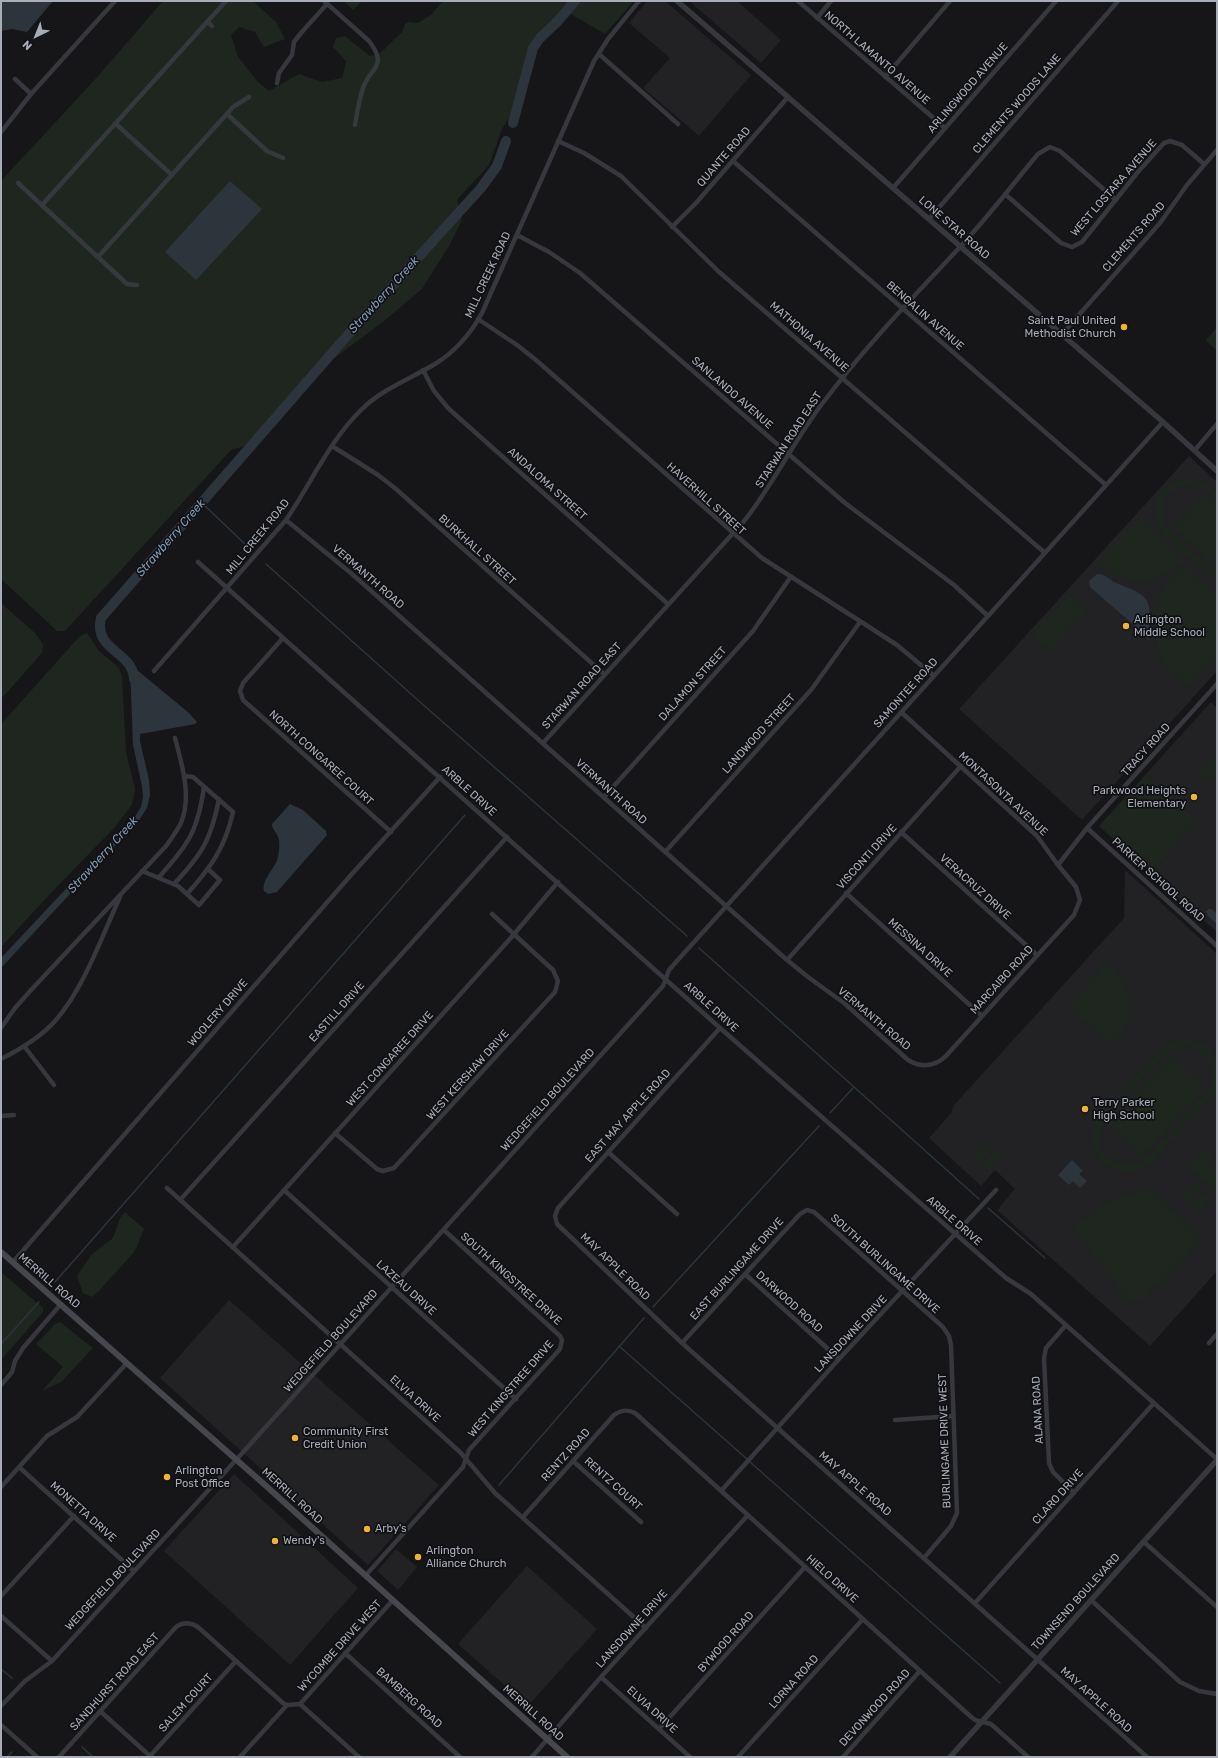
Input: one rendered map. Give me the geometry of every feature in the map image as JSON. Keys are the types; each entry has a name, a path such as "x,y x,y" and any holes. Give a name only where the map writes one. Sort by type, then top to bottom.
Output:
{"main road":[{"name":"MERRILL ROAD","path":"1,1252 366,1575 567,1757"}],"street":[{"path":"1,132 31,94 115,1"},
{"path":"42,205 226,1"},
{"name":"MILL CREEK ROAD","path":"154,671 286,520 302,497 332,446 350,422 374,398 449,354 462,343 478,320 587,76 616,28 639,1"},
{"name":"LONE STAR ROAD","path":"677,1 1062,334 1217,471"},
{"name":"NORTH LAMANTO AVENUE","path":"798,1 945,128"},
{"path":"817,18 832,1"},
{"path":"885,76 950,1"},
{"name":"ARLINGWOOD AVENUE","path":"893,188 1056,1"},
{"name":"CLEMENTS WOODS LANE","path":"929,219 1118,1"},
{"path":"277,83 279,74 292,55 294,42 326,2 369,42 375,49 378,57 375,71 363,87 355,125"},
{"path":"207,22 212,26"},
{"path":"599,54 678,124"},
{"path":"16,79 31,94"},
{"path":"98,257 226,114 237,103 249,97"},
{"name":"QUANTE ROAD","path":"672,227 733,161 788,97"},
{"path":"226,114 267,151 283,158"},
{"path":"116,124 172,175"},
{"name":"MATHONIA AVENUE","path":"558,141 584,153 621,176 718,271 1045,553"},
{"name":"WEST LOSTARA AVENUE","path":"1005,194 1061,243 1072,247 1082,242 1159,148 1170,141 1182,145 1204,164"},
{"name":"STARWAN ROAD EAST","path":"542,743 745,520 759,502 807,425 843,378 960,246 1038,154 1050,147 1060,151 1116,200"},
{"name":"CLEMENTS ROAD","path":"1062,334 1160,223 1204,164 1217,150"},
{"name":"BENGALIN AVENUE","path":"733,161 1106,485"},
{"path":"18,183 127,284 137,285"},
{"name":"SANLANDO AVENUE","path":"517,235 550,252 580,273 873,525 954,585 988,616"},
{"name":"HAVERHILL STREET","path":"478,320 517,345 536,360 762,558 790,578 897,645 934,676"},
{"name":"ANDALOMA STREET","path":"423,370 434,391 449,409 668,604"},
{"name":"SAMONTEE ROAD","path":"666,979 669,970 726,906 1163,422"},
{"path":"1195,450 1217,424"},
{"name":"BURKHALL STREET","path":"332,446 378,475 396,489 604,674"},
{"name":"VERMANTH ROAD","path":"286,520 352,574 787,960 844,1003 908,1060 919,1065 930,1066"},
{"name":"ARBLE DRIVE","path":"198,562 507,836 720,1028 1006,1278 1031,1294 1217,1460"},
{"name":"DALAMON STREET","path":"604,797 753,631 790,578"},
{"name":"LANDWOOD STREET","path":"665,852 811,690 860,622"},
{"name":"NORTH CONGAREE COURT","path":"283,638 243,683 240,691 241,696 246,704 390,832"},
{"name":"TRACY ROAD","path":"1058,865 1087,828 1217,684"},
{"name":"MONTASONTA AVENUE","path":"901,712 1037,836 1058,865 1076,886 1080,900"},
{"path":"1,1028 15,1008 32,989 166,846 181,823 186,787 175,738"},
{"name":"VISCONTI DRIVE","path":"787,960 961,766"},
{"path":"184,776 193,776 232,812 226,839 208,869 187,894"},
{"name":"WOOLERY DRIVE","path":"13,1262 440,777"},
{"path":"159,877 181,853 193,832 199,816 204,787"},
{"path":"174,884 192,865 204,847 214,822 219,799"},
{"name":"PARKER SCHOOL ROAD","path":"1087,828 1217,946"},
{"name":"VERACRUZ DRIVE","path":"901,832 1037,956"},
{"name":"EASTILL DRIVE","path":"180,1200 507,836"},
{"path":"142,871 174,884 199,905 220,880 208,869"},
{"name":"WEST CONGAREE DRIVE","path":"233,1247 509,940 558,882"},
{"name":"MESSINA DRIVE","path":"846,893 982,1016"},
{"path":"1,1059 24,1046 56,1020 76,992 121,894"},
{"name":"MARCAIBO ROAD","path":"930,1066 945,1057 1037,956 1074,915 1080,900"},
{"path":"492,914 513,934"},
{"name":"WEST KERSHAW DRIVE","path":"335,1133 377,1169 383,1171 394,1168 555,992 558,981 553,970 513,934"},
{"name":"WEDGEFIELD BOULEVARD","path":"1,1706 25,1681 52,1661 236,1460 663,986 666,979"},
{"name":"EAST MAY APPLE ROAD","path":"556,1220 558,1208 720,1028"},
{"path":"24,1046 54,1084"},
{"path":"1,1116 14,1115"},
{"path":"608,1152 676,1214"},
{"name":"ELVIA DRIVE","path":"167,1188 460,1452 495,1493 646,1628"},
{"name":"LAZEAU DRIVE","path":"284,1190 516,1399"},
{"name":"LANSDOWNE DRIVE","path":"721,1491 996,1190"},
{"name":"EAST BURLINGAME DRIVE","path":"682,1343 800,1214 807,1210"},
{"name":"SOUTH BURLINGAME DRIVE","path":"807,1210 814,1212 943,1327 948,1336"},
{"name":"MAY APPLE ROAD","path":"556,1220 561,1229 603,1266 645,1309 682,1343 1147,1757"},
{"name":"SOUTH KINGSTREE DRIVE","path":"444,1230 560,1336 562,1344"},
{"name":"DARWOOD ROAD","path":"745,1274 840,1359"},
{"path":"1,1385 12,1372 15,1361 23,1348 61,1304"},
{"name":"ALANA ROAD","path":"1066,1325 1046,1348 1044,1354 1049,1463 1053,1472 1074,1493"},
{"path":"1209,1343 1217,1334"},
{"name":"BURLINGAME DRIVE WEST","path":"924,1558 951,1526 957,1513 951,1345 948,1336"},
{"name":"WEST KINGSTREE DRIVE","path":"366,1575 463,1468 469,1450 560,1349 562,1344"},
{"path":"1,1487 48,1436 77,1417 127,1363"},
{"name":"CLARO DRIVE","path":"975,1603 1154,1403"},
{"name":"RENTZ ROAD","path":"522,1517 614,1415 620,1411 626,1410"},
{"name":"HIELO DRIVE","path":"626,1410 635,1412 970,1716 982,1722 991,1724 1028,1757"},
{"path":"895,1420 953,1416"},
{"name":"TOWNSEND BOULEVARD","path":"950,1757 1217,1460"},
{"name":"RENTZ COURT","path":"573,1461 641,1522"},
{"name":"MONETTA DRIVE","path":"19,1467 134,1570"},
{"name":"LANSDOWNE DRIVE","path":"532,1757 601,1677 748,1515"},
{"path":"1,1596 74,1516"},
{"path":"1144,1542 1217,1607"},
{"name":"BYWOOD ROAD","path":"659,1729 805,1567"},
{"name":"WYCOMBE DRIVE WEST","path":"300,1704 394,1600"},
{"path":"1091,1600 1180,1682 1199,1691 1217,1694"},
{"path":"1,1616 52,1661"},
{"name":"LORNA ROAD","path":"738,1757 863,1619"},
{"name":"SANDHURST ROAD EAST","path":"59,1757 181,1624 187,1623 198,1627 236,1661"},
{"name":"BAMBERG ROAD","path":"345,1653 460,1757"},
{"path":"236,1661 283,1703 287,1705 300,1704 359,1757"},
{"name":"SALEM COURT","path":"150,1757 236,1661"},
{"name":"DEVONWOOD ROAD","path":"843,1757 920,1671"},
{"name":"ELVIA DRIVE","path":"601,1677 690,1757"},
{"path":"240,1757 287,1705"},
{"path":"100,1711 150,1757"},
{"path":"1,1725 37,1757"}],"shaded area":[{"path":"163,1 253,1 276,22 285,39 264,47 255,32 239,27 231,35 238,57 258,82 269,91 299,74 322,82 342,78 346,61 333,47 336,38 345,36 370,56 378,55 402,32 405,24 409,22 418,23 431,15 443,1 634,1 605,34 564,10 538,37 530,50 513,112 502,129 489,165 457,200 462,220 449,246 422,289 384,321 301,383 245,446 231,450 65,631 57,631 1,579 1,181 99,75"},
{"path":"344,1 362,1 353,10"},
{"path":"647,1 665,1 751,75 699,136 643,88 670,58 629,23"},
{"path":"689,1 737,1 781,40 761,63"},
{"path":"1217,327 1217,351 1206,340"},
{"name":"Arlington Middle School","path":"1189,456 1217,482 1217,671 1082,820 959,709"},
{"path":"1187,479 1196,480 1207,485 1217,493 1217,499 1201,487 1194,485 1179,486 1168,495 1165,501 1163,515 1165,522 1168,528 1188,549 1217,573 1217,582 1166,537 1156,519 1155,510 1161,493 1176,482"},
{"path":"1205,494 1217,505 1217,567 1174,528"},
{"path":"1142,520 1185,561 1162,575 1151,579 1141,581 1120,577 1098,562 1135,521"},
{"path":"1185,565 1217,596 1217,655 1189,686 1162,662 1158,650 1155,618 1159,598 1163,589 1176,573"},
{"path":"1069,595 1087,610 1050,652 1032,636"},
{"path":"1,603 35,633 43,644 42,653 1,699"},
{"path":"87,633 99,651 119,668 122,677 126,753 135,789 132,805 114,828 1,947 1,724 80,636"},
{"name":"Parkwood Heights Elementary","path":"1211,702 1217,708 1217,932 1151,873 1196,821 1146,774"},
{"path":"1213,758 1217,761 1217,776 1208,785 1197,775"},
{"path":"1146,774 1197,821 1151,873 1099,826"},
{"name":"Terry Parker High School","path":"1125,870 1217,954 1217,1271 1150,1346 997,1210 1015,1189 995,1170 981,1186 929,1138 951,1113 954,1105 1124,918"},
{"path":"1107,963 1124,984 1130,1001 1129,1019 1124,1030 1110,1043 1071,1009 1071,1003"},
{"path":"1189,1039 1203,1044 1211,1049 1217,1060 1217,1092 1149,1165 1136,1171 1123,1172 1111,1168 1102,1161 1096,1151 1093,1139 1095,1126 1102,1113 1168,1043","holes":["1184,1046 1199,1050 1204,1055 1211,1068 1212,1075 1209,1090 1145,1159 1135,1164 1125,1165 1108,1157 1103,1150 1100,1141 1100,1131 1104,1121 1165,1055 1172,1050"]},
{"path":"1172,1055 1206,1086 1142,1156 1109,1125"},
{"path":"987,1140 993,1147 979,1162 972,1155"},
{"path":"996,1149 1003,1155 989,1171 982,1164"},
{"path":"1205,1149 1214,1157 1208,1164 1217,1172 1217,1191 1189,1167"},
{"path":"1195,1183 1202,1189 1188,1204 1181,1198"},
{"path":"1151,1190 1202,1239 1159,1285 1157,1283 1149,1291 1150,1293 1136,1302 1127,1300 1074,1229 1091,1213 1109,1202 1128,1195"},
{"path":"1204,1191 1211,1197 1198,1213 1191,1206"},
{"path":"125,1212 144,1229 135,1251 92,1297 83,1293 77,1276 92,1254 113,1238 120,1218"},
{"path":"1,1272 43,1308 43,1312 1,1360"},
{"path":"229,1300 439,1485 368,1565 160,1378"},
{"path":"60,1322 93,1348 61,1382 42,1391 63,1367 36,1344 55,1324"},
{"path":"234,1474 358,1588 290,1665 164,1551"},
{"path":"396,1549 417,1567 398,1590 377,1571"},
{"path":"527,1566 597,1629 528,1706 458,1644"}],"water":[{"path":"1,1 53,1 27,32 12,29 1,31"},
{"path":"230,181 262,209 196,280 165,252"},
{"path":"1097,574 1105,576 1116,583 1129,588 1144,597 1148,602 1150,616 1149,639 1147,639 1142,632 1090,587 1089,581"},
{"path":"130,666 137,670 189,713 197,722 195,724 140,734 140,741 149,780 150,795 147,808 136,825 1,968 1,958 134,818 141,807 143,797 142,786 133,745"},
{"path":"290,804 303,810 326,831 327,835 277,892 268,894 264,891 264,883 277,860 279,847 279,840 272,824"},
{"path":"1209,909 1217,914 1217,924 1208,916 1206,911"},
{"path":"1072,1160 1083,1171 1079,1174 1087,1181 1080,1188 1073,1181 1069,1185 1058,1175"}],"waterway":[{"name":"Strawberry Creek","path":"513,123 533,48 540,38 558,21 575,1"},
{"name":"Strawberry Creek","path":"134,679 132,670 127,662 103,638 100,629 101,618 346,337 481,188 497,166 506,141"},
{"path":"202,503 248,547"},
{"path":"266,564 420,702 687,936"},
{"path":"55,1282 465,815"},
{"path":"699,948 979,1199"},
{"path":"830,1113 854,1087"},
{"path":"653,1307 819,1126"},
{"path":"988,1208 1045,1258"},
{"path":"1,1344 39,1302"},
{"path":"499,1485 644,1318"},
{"path":"619,1346 747,1459"},
{"path":"750,1462 1000,1683"},
{"path":"1,1669 12,1678"},
{"path":"82,1747 93,1757"},
{"path":"7,1757 12,1752"}],"place":[{"name":"Saint Paul United Methodist Church","path":"1124,327"},
{"name":"Arlington Middle School","path":"1126,626"},
{"name":"Parkwood Heights Elementary","path":"1194,797"},
{"name":"Terry Parker High School","path":"1085,1109"},
{"name":"Community First Credit Union","path":"295,1438"},
{"name":"Arlington Post Office","path":"167,1477"},
{"name":"Arby's","path":"367,1529"},
{"name":"Wendy's","path":"275,1541"},
{"name":"Arlington Alliance Church","path":"418,1557"}]}
